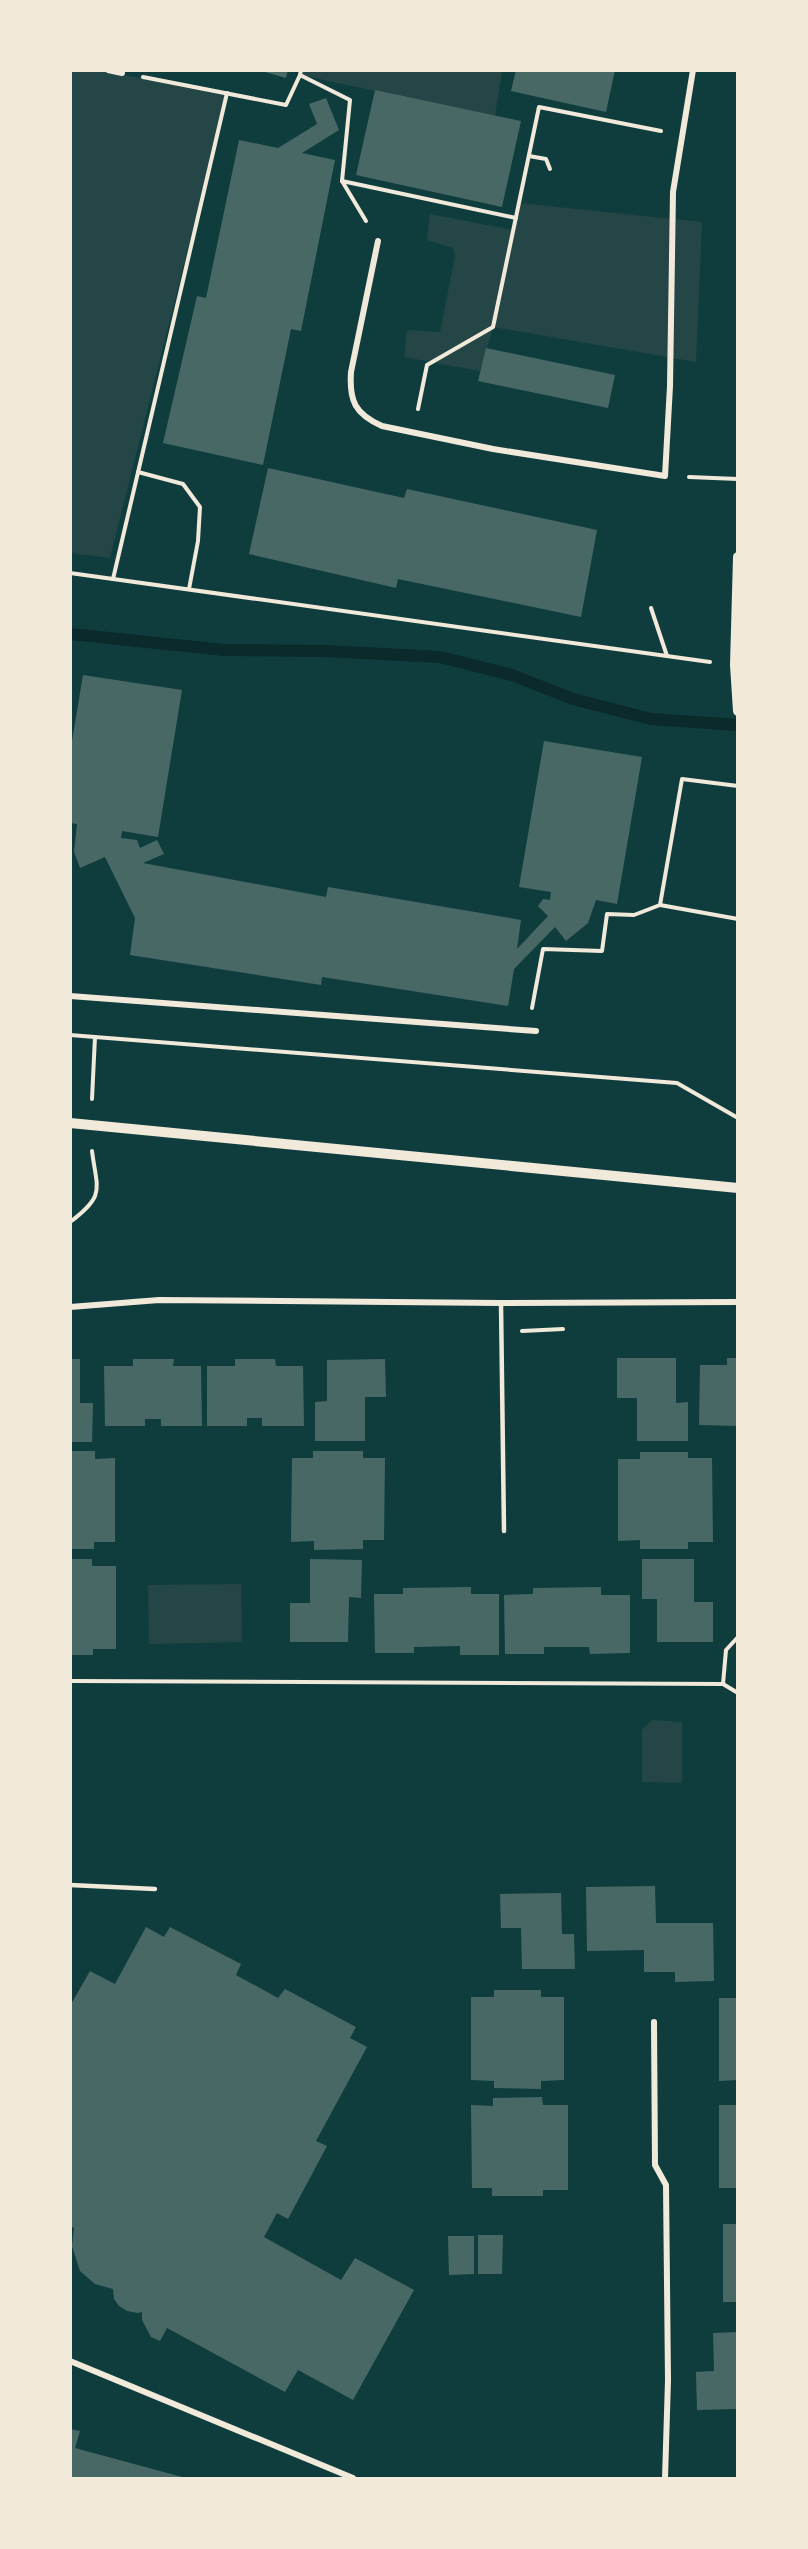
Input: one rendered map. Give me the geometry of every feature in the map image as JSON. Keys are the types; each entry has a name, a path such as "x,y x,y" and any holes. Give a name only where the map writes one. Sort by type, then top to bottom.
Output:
{"street":[{"path":"108,70 122,73"},
{"path":"378,241 351,372 350,389 354,405 365,418 382,426 413,432 585,465 665,476 670,386 673,192 693,70"},
{"path":"738,557 735,665 738,711"},
{"path":"70,996 536,1031"},
{"path":"70,1123 738,1188"},
{"path":"70,1307 159,1300 501,1303 738,1302"},
{"path":"654,2022 655,2165 666,2185 668,2380 665,2478"},
{"path":"70,2361 353,2478"}],"lane":[{"path":"501,1303 504,1531"},
{"path":"70,1885 155,1888"}],"path":[{"path":"122,73 286,105 301,73 350,100 342,181 378,241"},
{"path":"113,579 227,93"},
{"path":"413,432 427,365 493,327 539,107 682,135"},
{"path":"529,156 546,159 550,169"},
{"path":"342,181 516,218"},
{"path":"138,472 183,484 200,507 198,541 189,590"},
{"path":"665,476 738,479"},
{"path":"70,573 735,665"},
{"path":"651,608 667,656"},
{"path":"660,906 682,779 738,786"},
{"path":"527,1031 543,949 602,951 607,914 634,915 660,906 738,919"},
{"path":"95,1037 677,1083 738,1118"},
{"path":"723,1684 726,1650 738,1637"},
{"path":"70,1681 723,1684 738,1693"}],"shaded area":[{"path":"301,70 502,71 495,116 300,75"},
{"path":"71,71 101,71 227,93 110,558 71,553"},
{"path":"519,203 702,222 696,362 493,327 480,371 404,357 407,330 440,332 455,256 453,248 427,240 430,214 513,230"},
{"path":"241,1584 242,1642 149,1644 148,1585"},
{"path":"652,1720 682,1722 682,1783 642,1782 642,1730"}],"building":[{"path":"258,70 288,70 286,78"},
{"path":"516,70 615,70 606,112 511,91"},
{"path":"375,90 521,121 502,207 356,175"},
{"path":"326,98 339,130 302,153 335,160 301,331 291,329 263,465 163,443 197,296 206,298 239,140 278,148 317,124 309,104"},
{"path":"486,348 615,375 608,408 478,381"},
{"path":"268,468 404,498 407,489 597,530 581,617 398,579 396,588 249,554"},
{"path":"83,675 182,690 158,837 122,831 121,838 137,840 140,848 157,840 164,854 143,863 326,897 328,887 521,920 517,949 548,916 538,906 543,899 550,900 551,892 519,887 544,741 642,757 617,904 596,900 588,923 566,941 555,927 514,969 508,1006 322,977 321,985 130,955 135,918 105,857 80,868 74,852 77,824 70,823 70,753"},
{"path":"617,1358 676,1358 676,1403 688,1402 688,1441 637,1441 637,1398 617,1398"},
{"path":"727,1358 738,1358 738,1426 699,1425 700,1365 727,1365"},
{"path":"70,1359 80,1359 80,1403 93,1403 92,1442 70,1442"},
{"path":"133,1359 174,1359 173,1366 201,1366 202,1426 161,1426 161,1419 145,1419 145,1426 105,1426 104,1366 133,1366"},
{"path":"235,1359 275,1359 276,1366 303,1366 304,1426 262,1426 262,1418 247,1418 247,1426 207,1426 207,1366 235,1366"},
{"path":"385,1359 386,1397 365,1397 365,1441 315,1441 315,1402 327,1401 327,1360"},
{"path":"70,1451 95,1451 95,1459 115,1458 115,1542 94,1542 94,1549 70,1549"},
{"path":"313,1451 363,1451 363,1458 385,1458 384,1540 363,1540 363,1549 314,1550 314,1541 291,1542 292,1458 313,1458"},
{"path":"640,1452 688,1452 688,1458 712,1458 713,1542 688,1542 688,1549 640,1549 640,1540 618,1541 618,1459 640,1459"},
{"path":"70,1559 92,1559 92,1566 116,1566 116,1649 93,1649 93,1655 70,1655"},
{"path":"310,1559 362,1560 361,1598 349,1597 348,1642 290,1642 290,1603 310,1603"},
{"path":"642,1559 694,1559 694,1602 713,1602 713,1642 657,1642 657,1599 642,1599"},
{"path":"471,1587 471,1594 499,1594 499,1655 460,1655 460,1646 414,1647 414,1653 375,1653 374,1594 403,1594 403,1588"},
{"path":"601,1587 601,1595 630,1595 630,1653 590,1654 589,1647 544,1647 544,1654 505,1654 504,1595 533,1594 533,1588"},
{"path":"655,1886 656,1923 713,1923 714,1981 675,1982 675,1972 644,1972 644,1950 587,1951 586,1887"},
{"path":"561,1893 562,1934 574,1934 575,1969 522,1969 521,1928 501,1928 500,1894"},
{"path":"146,1927 164,1937 170,1927 241,1964 236,1975 278,1998 285,1989 356,2027 350,2038 367,2047 316,2141 327,2146 288,2219 277,2213 264,2237 341,2280 355,2258 414,2290 353,2400 298,2370 285,2392 167,2328 160,2341 151,2337 142,2320 142,2312 127,2311 119,2306 114,2299 113,2289 95,2284 80,2271 72,2246 74,2228 70,2226 70,2006 90,1971 115,1984"},
{"path":"494,1990 541,1990 541,1997 564,1997 564,2080 541,2081 541,2089 494,2088 494,2081 471,2080 471,1997 494,1997"},
{"path":"719,1998 738,1998 738,2080 719,2081"},
{"path":"542,2097 543,2105 568,2105 568,2190 543,2190 543,2196 492,2196 492,2188 472,2188 471,2105 493,2106 493,2098"},
{"path":"719,2105 738,2105 738,2188 719,2188"},
{"path":"723,2224 738,2224 738,2302 723,2302"},
{"path":"478,2235 503,2235 502,2274 478,2274"},
{"path":"448,2236 474,2236 474,2274 449,2275"},
{"path":"738,2332 738,2409 697,2410 696,2372 714,2371 713,2333"},
{"path":"70,2429 80,2431 75,2448 186,2478 70,2478"}],"waterway":[{"path":"70,634 224,650 325,651 440,657 512,675 573,699 651,719 738,725"}]}
